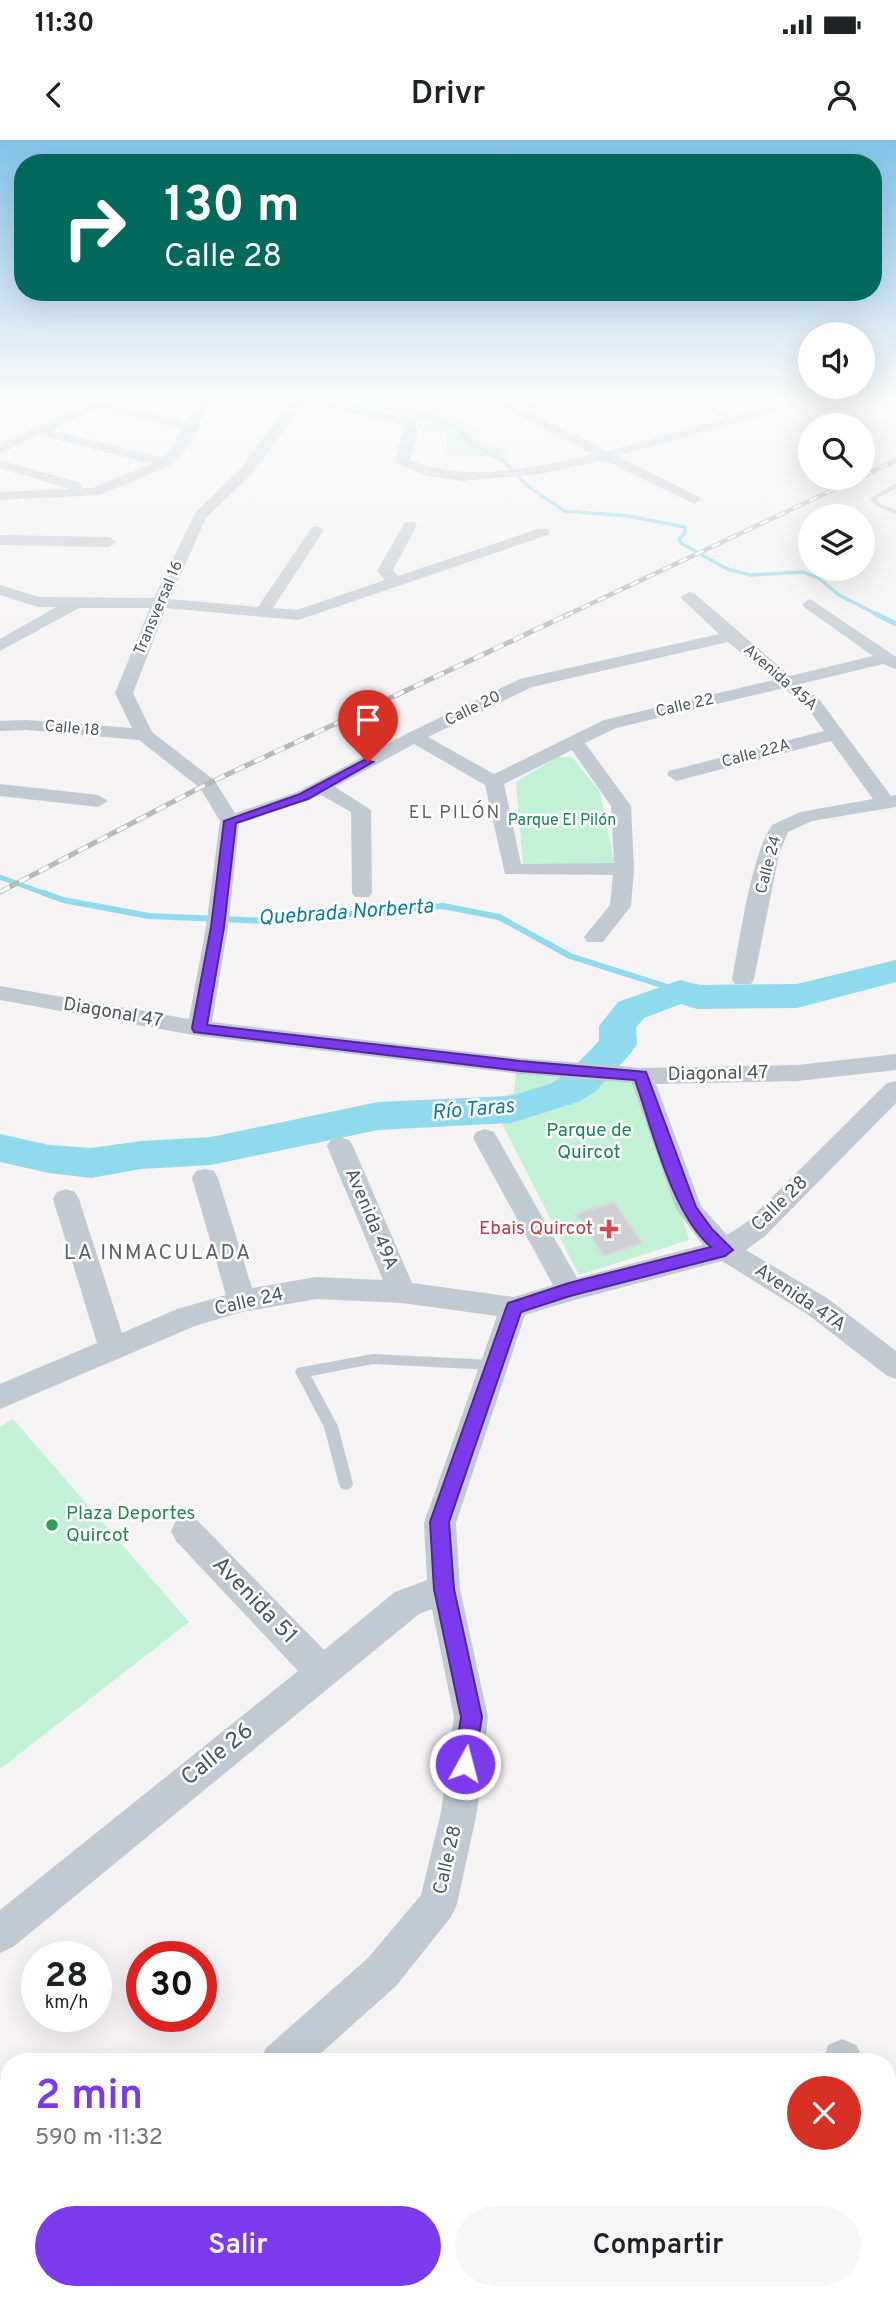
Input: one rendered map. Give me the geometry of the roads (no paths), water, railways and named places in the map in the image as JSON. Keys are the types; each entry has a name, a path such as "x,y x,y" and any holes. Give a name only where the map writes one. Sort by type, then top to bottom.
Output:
{"street":[{"name":"Transversal 16","path":"219,498 200,516 160,603 124,694 144,735 207,784 230,821"},
{"path":"689,498 694,500"},
{"path":"396,582 385,571 410,525"},
{"path":"262,612 317,530"},
{"path":"0,590 38,602 160,603 298,615 544,532"},
{"path":"0,540 109,542"},
{"path":"12,554 36,541"},
{"name":"Avenida 45A","path":"689,597 731,636 813,703 891,802"},
{"path":"0,646 76,603"},
{"path":"810,604 891,662"},
{"name":"Calle 20","path":"230,821 304,796 414,737 526,683 731,636"},
{"name":"Calle 22","path":"494,782 610,724 789,681 891,662"},
{"name":"Calle 18","path":"0,726 26,725 144,735"},
{"name":"Calle 22A","path":"676,775 836,734"},
{"path":"414,737 494,782 512,870 624,869"},
{"path":"575,742 621,806 624,869 620,906 595,937"},
{"path":"321,787 361,810 362,893"},
{"path":"0,790 98,801"},
{"name":"Calle 24","path":"743,979 769,854 779,829 807,816 891,802"},
{"path":"199,1028 218,918 230,821"},
{"name":"Diagonal 47","path":"0,993 199,1028 520,1066 641,1076 797,1073 896,1062"},
{"name":"Avenida 47A","path":"641,1076 689,1209 706,1233 725,1250 817,1306 896,1367"},
{"name":"Calle 28","path":"290,2053 382,1972 438,1904 459,1812 471,1717 444,1589 440,1522 514,1308 569,1290 725,1250 756,1229 896,1089"},
{"path":"485,1138 569,1290"},
{"name":"Avenida 49A","path":"340,1146 402,1292"},
{"path":"205,1178 242,1301"},
{"path":"66,1199 112,1348"},
{"name":"Calle 24","path":"0,1397 187,1317 242,1301 316,1288 402,1292 514,1308"},
{"name":"Avenida 51","path":"187,1531 321,1671"},
{"name":"Calle 26","path":"0,1934 407,1603 444,1589"}],"lane":[{"path":"875,498 873,499 878,505 896,512"},
{"path":"346,1484 331,1426 302,1372 373,1359 495,1365"}],"waterway":[{"path":"545,498 564,511 628,516 685,527 685,533 679,539 681,543 727,569 750,575 803,572 820,579 839,595 880,616"},
{"path":"876,614 880,616"},
{"path":"880,616 896,624"},
{"name":"Quebrada Norberta","path":"0,877 49,895"},
{"name":"Quebrada Norberta","path":"44,893 63,900 149,916 270,921 443,906 499,917 570,956 680,991"},
{"name":"Río Taras","path":"0,1148 49,1159 91,1163 141,1155 211,1151 378,1116 511,1109 564,1093 581,1083 618,1044 617,1026 631,1010 680,991 697,997 797,996 896,971"}],"railway":[{"path":"565,616 816,498"},
{"path":"0,892 207,784 569,614"}],"place":[{"name":"Ebais Quircot","path":"609,1229"},
{"name":"Plaza Deportes Quircot","path":"52,1525"}],"district":[{"name":"EL PILÓN","path":"455,813"},
{"name":"LA INMACULADA","path":"158,1253"}],"park label":[{"name":"Parque El Pilón","path":"562,821"},
{"name":"Parque de Quircot","path":"589,1142"}]}
